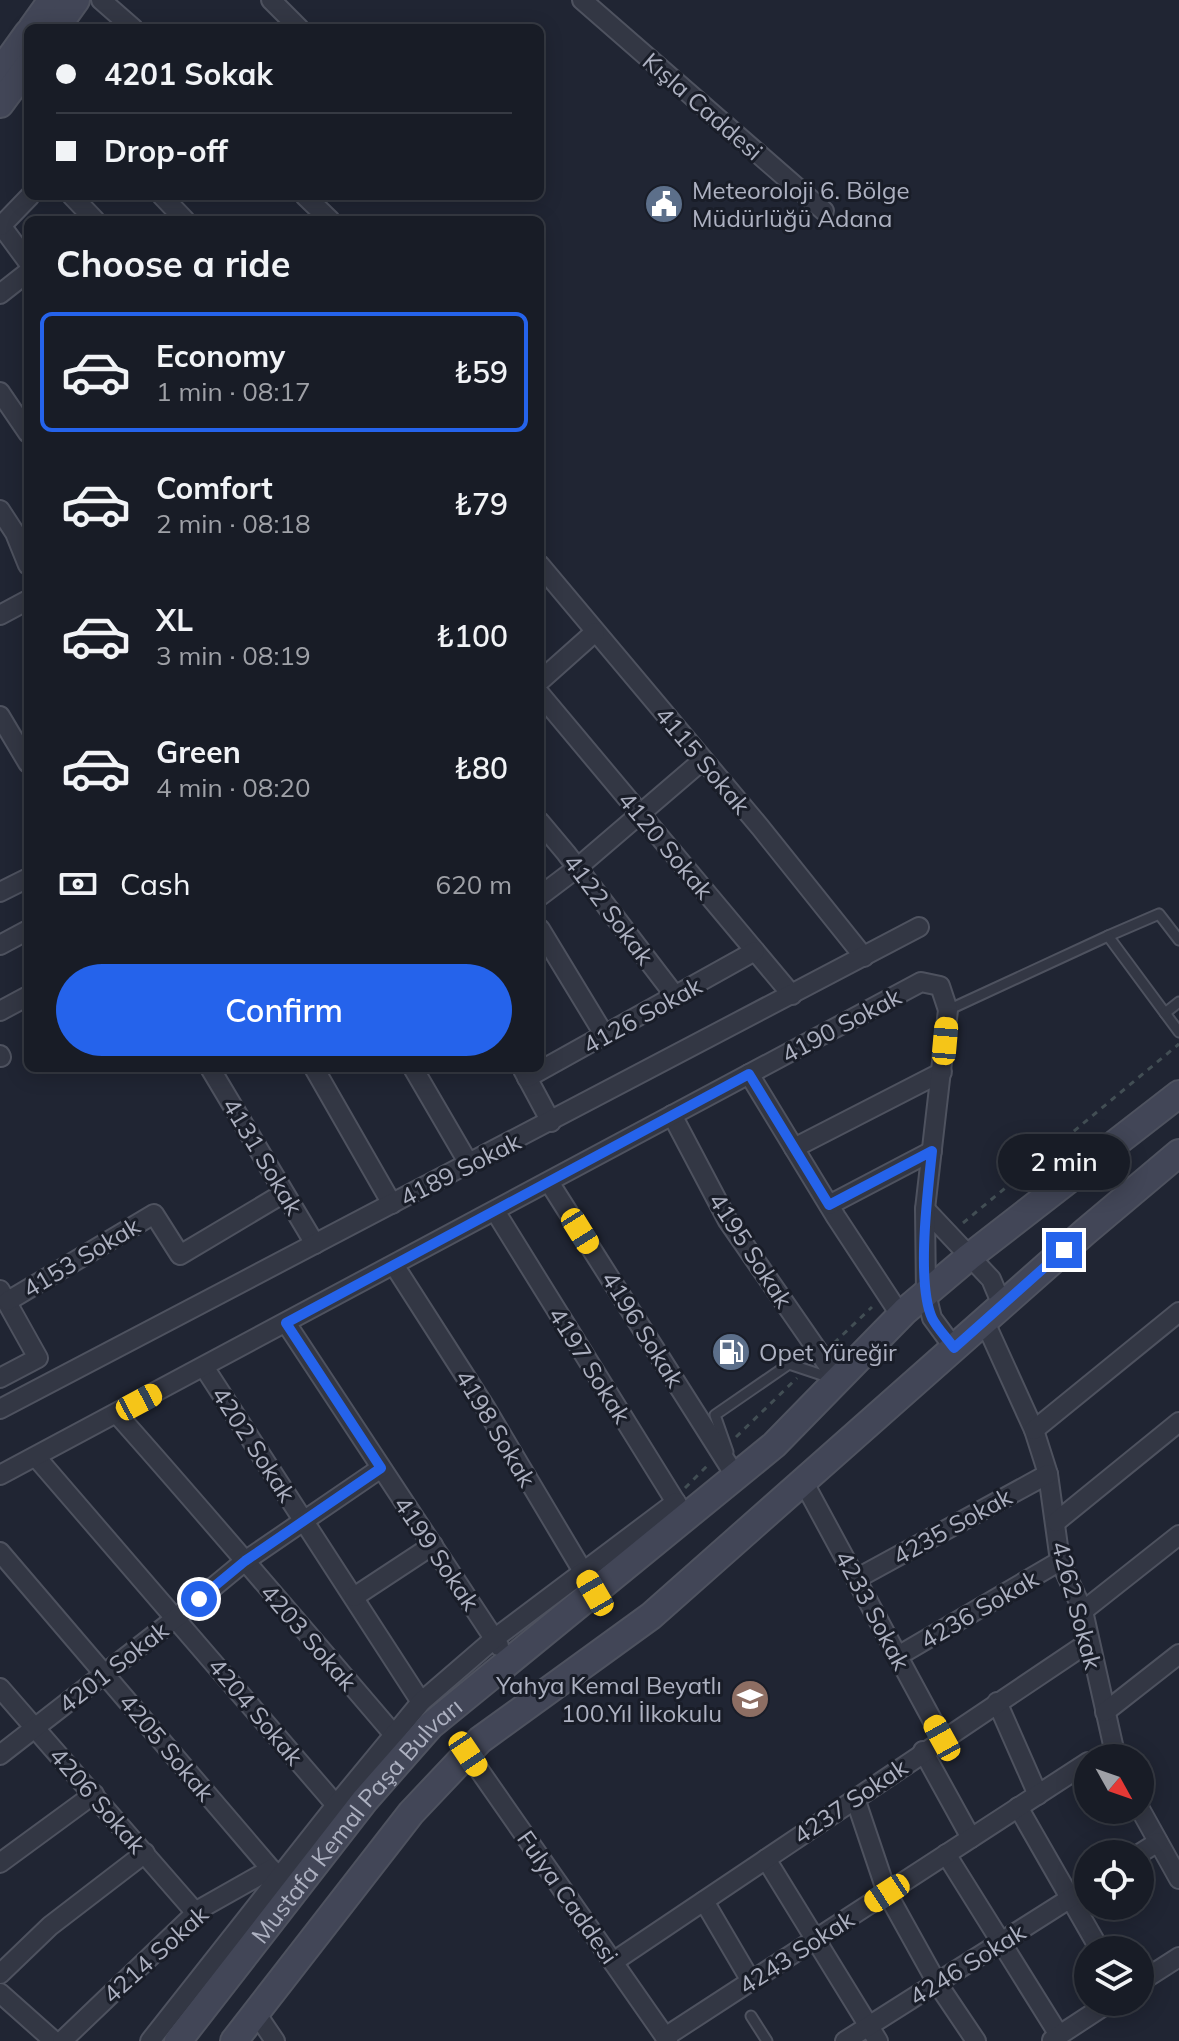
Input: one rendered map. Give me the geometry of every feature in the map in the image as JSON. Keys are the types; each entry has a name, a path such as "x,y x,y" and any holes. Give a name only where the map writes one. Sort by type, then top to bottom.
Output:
{"main road":[{"path":"35,24 52,0"},
{"path":"59,24 76,0"},
{"path":"0,104 8,66 24,40"},
{"name":"Mustafa Kemal Paşa Bulvarı","path":"178,2041 283,1878 401,1743 430,1726 510,1662 589,1582 681,1510 736,1477 774,1445 926,1294 1179,1094"},
{"name":"Mustafa Kemal Paşa Bulvarı","path":"234,2041 411,1813 480,1740 651,1616 993,1312 1179,1153"}],"street":[{"path":"101,0 128,24"},
{"path":"271,0 295,24"},
{"name":"Kışla Caddesi","path":"582,0 824,211"},
{"path":"24,257 1,225 26,200"},
{"path":"76,200 91,216"},
{"path":"166,200 181,216"},
{"path":"309,200 326,216"},
{"path":"0,294 24,275"},
{"path":"0,392 24,427"},
{"path":"0,510 22,533"},
{"name":"4115 Sokak","path":"544,570 864,957"},
{"path":"0,615 24,602"},
{"path":"544,677 595,632"},
{"name":"4120 Sokak","path":"544,699 792,995"},
{"path":"3,728 24,757"},
{"path":"544,893 703,760"},
{"name":"4122 Sokak","path":"544,827 676,997"},
{"path":"0,892 24,880"},
{"name":"4189 Sokak","path":"0,1409 919,927"},
{"path":"0,945 24,932"},
{"path":"544,936 605,1036"},
{"name":"4126 Sokak","path":"544,1064 605,1036 755,951"},
{"name":"4190 Sokak","path":"0,1475 921,982 940,986 948,1010"},
{"path":"0,1011 24,998"},
{"path":"948,1010 925,1209 926,1294 932,1318 954,1348"},
{"name":"4131 Sokak","path":"212,1072 315,1244"},
{"path":"316,1072 392,1204"},
{"path":"415,1072 469,1164"},
{"path":"794,1148 942,1072"},
{"path":"525,1073 551,1122"},
{"path":"749,1074 901,1316"},
{"name":"4195 Sokak","path":"672,1115 728,1221 838,1380"},
{"path":"829,1205 932,1151"},
{"name":"4196 Sokak","path":"549,1182 736,1477"},
{"name":"4153 Sokak","path":"4,1295 154,1214 180,1255 284,1193"},
{"name":"4262 Sokak","path":"925,1209 991,1279 993,1312 1048,1474 1060,1561 1083,1611 1112,1744"},
{"name":"4197 Sokak","path":"495,1211 681,1510"},
{"name":"4198 Sokak","path":"394,1265 485,1407 589,1582"},
{"path":"0,1378 38,1358 4,1295"},
{"path":"1034,1430 1179,1312"},
{"name":"4199 Sokak","path":"286,1323 510,1662"},
{"name":"4202 Sokak","path":"204,1367 421,1702"},
{"name":"4203 Sokak","path":"117,1414 401,1743"},
{"path":"1056,1522 1179,1422"},
{"name":"4204 Sokak","path":"36,1457 342,1813"},
{"name":"4201 Sokak","path":"0,1755 245,1561 381,1468"},
{"name":"4235 Sokak","path":"856,1579 1048,1474"},
{"name":"4233 Sokak","path":"803,1481 942,1738"},
{"path":"1083,1611 1179,1535"},
{"path":"354,1597 433,1545"},
{"name":"4205 Sokak","path":"0,1552 283,1878"},
{"name":"4236 Sokak","path":"898,1656 1060,1561"},
{"path":"401,1743 421,1702 494,1639 589,1582"},
{"name":"4237 Sokak","path":"613,1962 1089,1642"},
{"path":"1105,1712 1179,1654"},
{"name":"4206 Sokak","path":"0,1688 196,1913"},
{"path":"997,1702 1038,1795"},
{"path":"923,1751 971,1838"},
{"name":"Fulya Caddesi","path":"468,1754 666,2039"},
{"name":"4243 Sokak","path":"666,2039 1074,1771"},
{"path":"0,1863 94,1794"},
{"path":"855,1798 887,1893 937,1983 976,2041"},
{"path":"1018,1807 1091,1936"},
{"path":"1148,1824 1179,1879"},
{"path":"1154,1845 1158,1842"},
{"path":"0,1974 50,1926 145,1853"},
{"path":"946,1854 1003,1941 1054,2038 1088,2016"},
{"path":"766,1859 874,2034"},
{"path":"150,2041 283,1878"},
{"name":"4214 Sokak","path":"62,2041 196,1913 283,1878"},
{"name":"4246 Sokak","path":"845,2041 874,2034 937,1983 1074,1896"},
{"path":"704,1901 751,1981"},
{"path":"1154,1973 1179,1957"},
{"path":"0,1993 54,2041"},
{"path":"256,2013 275,2041"}],"lane":[{"path":"948,1010 1159,914 1179,940"},
{"path":"1108,936 1179,1032"},
{"path":"1165,1013 1179,1002"},
{"path":"736,1477 715,1415 789,1364 838,1380"},
{"path":"751,2016 767,2041"}],"place":[{"name":"Meteoroloji 6. Bölge Müdürlüğü Adana","path":"664,204"},
{"name":"Opet Yüreğir","path":"731,1352"},
{"name":"Yahya Kemal Beyatlı 100.Yıl İlkokulu","path":"750,1699"}],"route":[{"path":"199,1599 245,1561 381,1468 286,1323 749,1074 829,1205 932,1151 925,1209 926,1294 932,1318 954,1348 1064,1250"}]}
